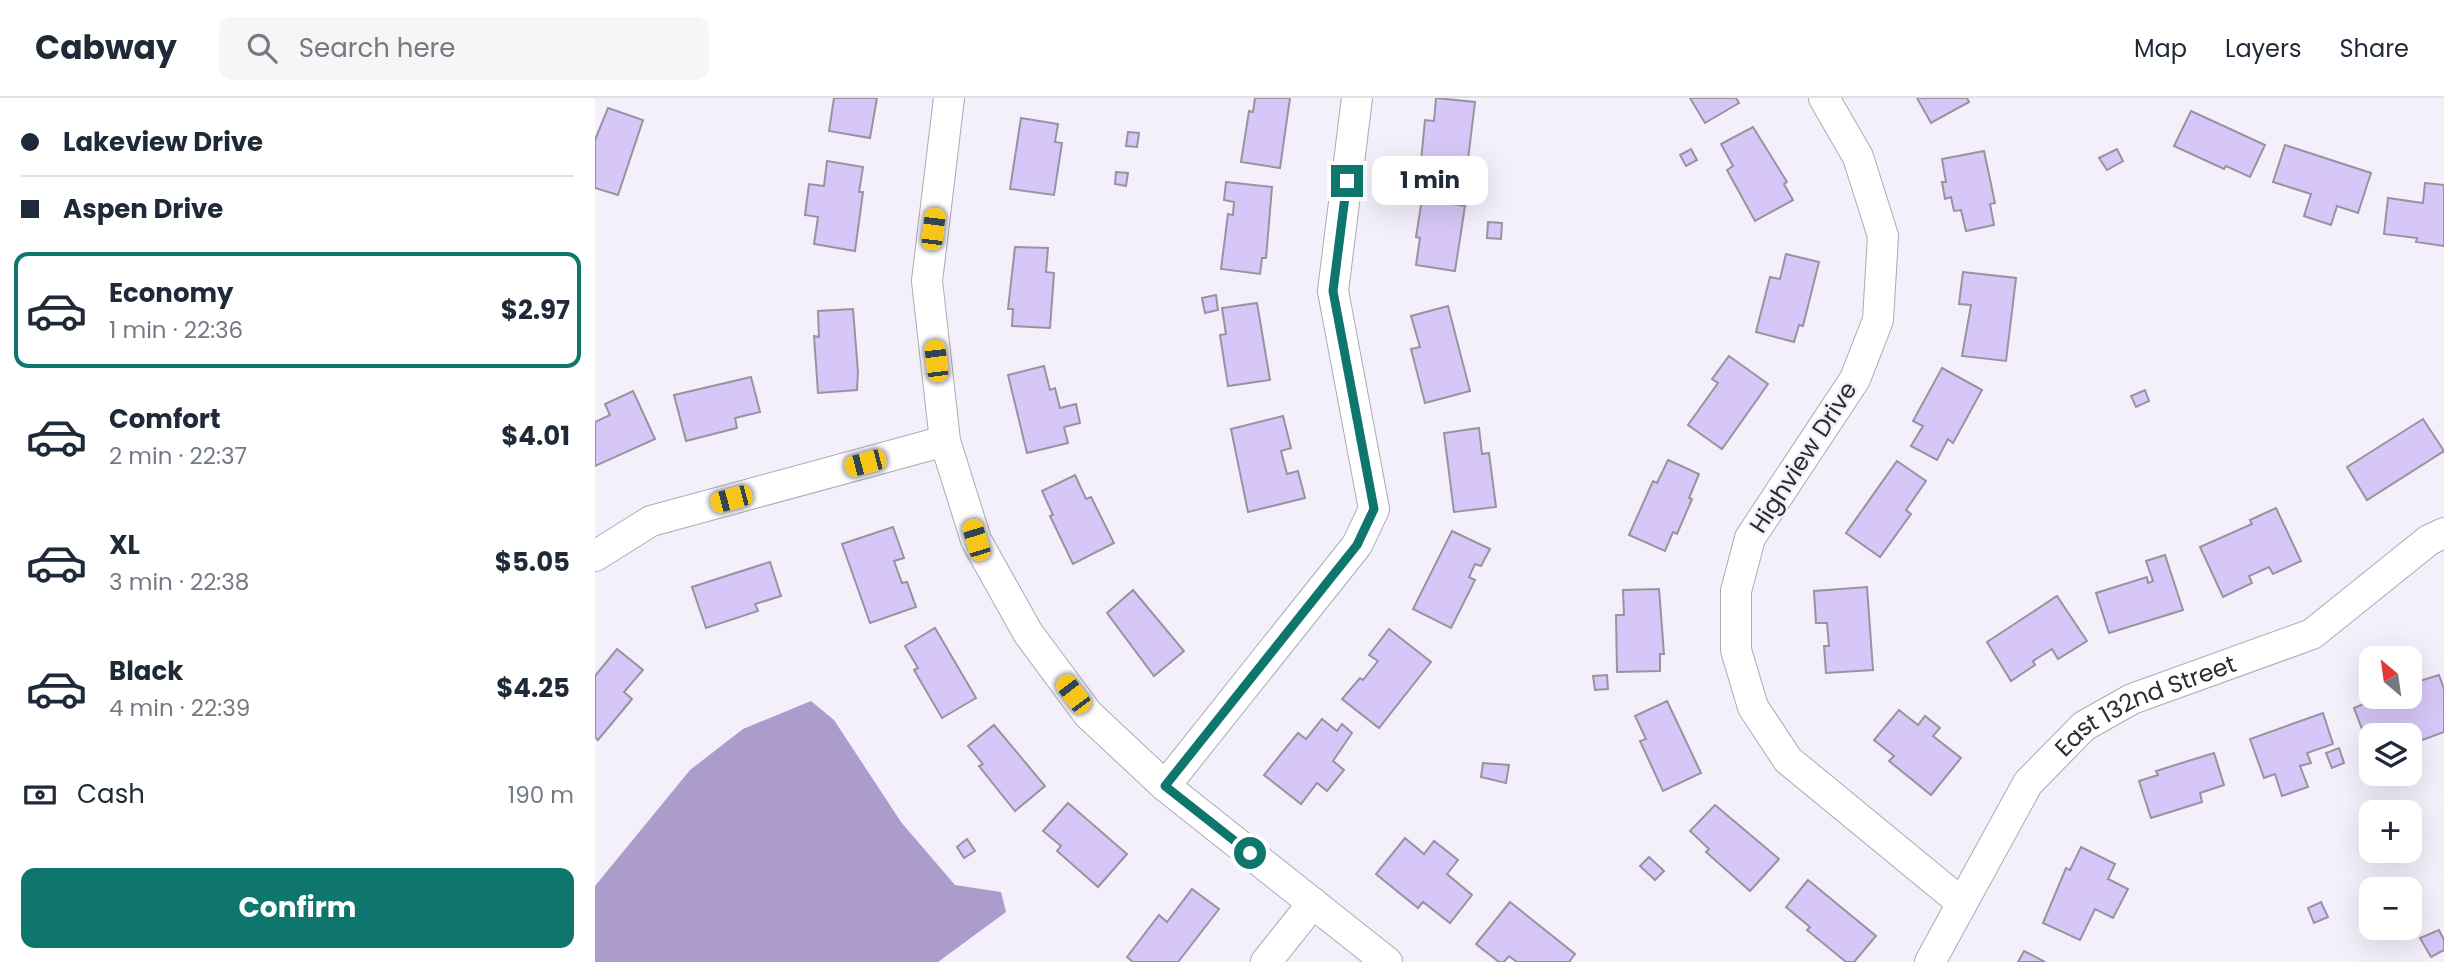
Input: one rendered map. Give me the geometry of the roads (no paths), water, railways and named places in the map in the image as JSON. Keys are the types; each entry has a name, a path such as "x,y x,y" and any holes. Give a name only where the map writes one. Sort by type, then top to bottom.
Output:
{"street":[{"path":"949,98 927,281 945,441 976,540 1028,633 1088,714 1165,786 1387,962"},
{"path":"1165,786 1357,545 1374,509 1333,291 1357,98"},
{"name":"Highview Drive","path":"1824,98 1858,157 1883,236 1878,320 1855,379 1750,538 1736,591 1736,650 1753,707 1787,760 1962,903"},
{"path":"595,556 651,521 945,441"},
{"name":"East 132nd Street","path":"1930,962 2028,783 2084,726 2132,699 2312,634 2429,540 2444,533"},
{"path":"1266,962 1313,903"}]}
